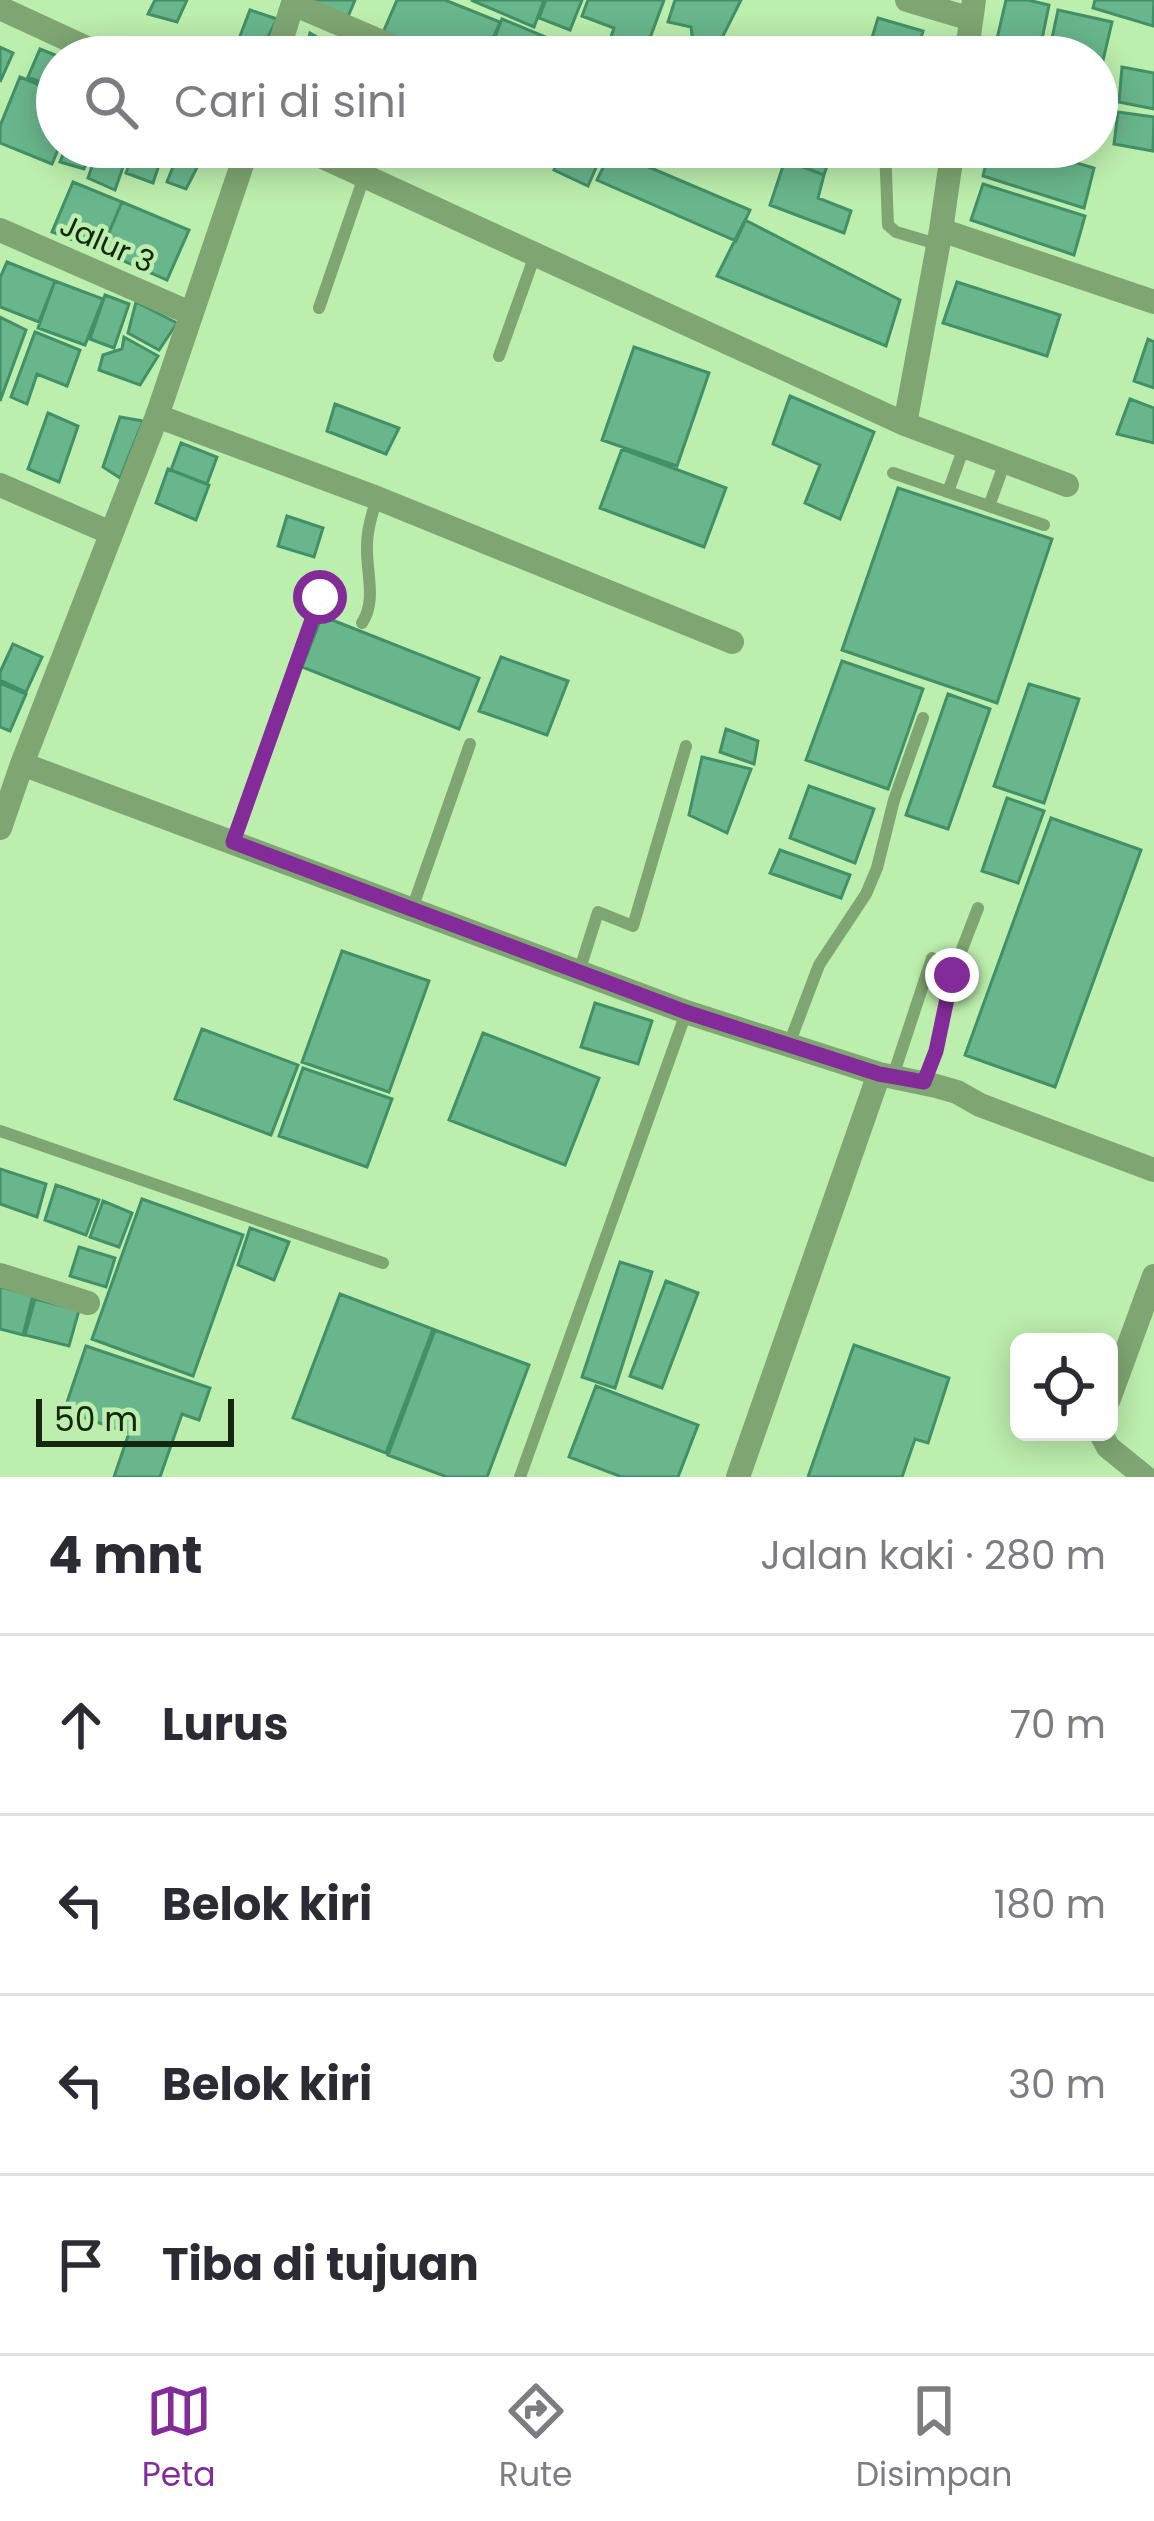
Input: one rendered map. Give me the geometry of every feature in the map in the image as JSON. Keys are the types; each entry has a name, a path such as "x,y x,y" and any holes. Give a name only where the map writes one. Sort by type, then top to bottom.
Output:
{"street":[{"path":"907,0 973,9"},
{"path":"282,36 293,2 370,36"},
{"path":"0,8 61,36"},
{"path":"0,827 11,760 157,416 241,168"},
{"path":"347,168 905,424 1067,485"},
{"path":"905,424 950,168"},
{"name":"Jalur 3","path":"0,230 190,314"},
{"path":"940,237 1154,302"},
{"path":"157,416 376,498 732,642"},
{"path":"0,485 111,533"},
{"path":"11,760 686,1012 886,1075 957,1092 980,1105 1154,1170"},
{"path":"738,1477 886,1075"},
{"path":"0,1275 88,1304"},
{"path":"1118,1374 1154,1276"},
{"path":"1104,1441 1144,1477"}],"lane":[{"path":"886,168 888,225 896,232 940,237"},
{"path":"319,308 364,176"},
{"path":"499,356 535,254"},
{"path":"948,492 964,446"},
{"path":"989,506 1005,462"},
{"path":"893,473 1044,525"},
{"path":"362,623 370,610 367,536 376,498"},
{"path":"233,842 320,597"},
{"path":"788,1046 819,964 866,894 877,868 922,718"},
{"path":"412,909 470,744"},
{"path":"579,972 598,912 633,926 686,746"},
{"path":"924,1082 936,1051 952,975 978,908"},
{"path":"886,1075 932,958"},
{"path":"520,1477 686,1012"},
{"path":"0,1131 383,1263"}],"building":[{"path":"155,0 187,0 177,22 148,14"},
{"path":"310,0 355,0 347,19"},
{"path":"397,0 445,0 500,22 494,36 382,35"},
{"path":"471,0 544,0 534,27"},
{"path":"546,0 582,0 570,30 539,18"},
{"path":"588,0 664,0 651,36 611,36 614,28 582,16"},
{"path":"675,0 741,0 723,36 692,36 691,27 668,22"},
{"path":"1006,0 1049,5 1043,36 998,36"},
{"path":"1095,0 1154,0 1153,26 1093,8"},
{"path":"250,10 277,19 268,36 240,36"},
{"path":"1058,10 1112,22 1109,36 1052,36"},
{"path":"878,18 923,31 921,36 872,36"},
{"path":"502,19 543,36 495,36"},
{"path":"0,47 13,53 0,82"},
{"path":"1122,67 1154,73 1154,109 1119,102"},
{"path":"20,77 36,83 36,158 0,143 0,126"},
{"path":"1118,112 1154,117 1153,151 1118,145"},
{"path":"92,168 123,168 115,190 88,178"},
{"path":"128,168 158,168 153,183 126,173"},
{"path":"173,168 197,168 186,189 167,182"},
{"path":"555,168 596,168 588,186"},
{"path":"603,168 651,168 750,210 736,241 597,180"},
{"path":"782,168 806,168 824,175 818,198 851,211 844,233 770,205"},
{"path":"985,168 1094,168 1084,208 983,176"},
{"path":"73,182 122,202 101,251 52,232"},
{"path":"983,184 1085,216 1074,255 971,220"},
{"path":"122,202 189,230 167,280 101,251"},
{"path":"745,220 900,300 886,346 717,276"},
{"path":"7,262 55,281 39,322 0,307 0,278"},
{"path":"55,281 103,299 85,345 38,328"},
{"path":"957,282 1060,315 1047,356 943,323"},
{"path":"105,295 129,304 114,348 90,339"},
{"path":"136,302 177,323 159,350 128,333"},
{"path":"0,317 26,330 0,401"},
{"path":"35,332 80,350 67,386 37,374 27,404 11,397"},
{"path":"124,337 158,356 140,385 99,370 103,355 122,349"},
{"path":"1148,339 1154,342 1154,388 1134,381"},
{"path":"634,347 709,373 677,466 602,440"},
{"path":"790,396 874,432 840,519 805,503 820,465 773,444"},
{"path":"1130,399 1154,408 1154,443 1117,434"},
{"path":"335,404 399,428 386,454 327,431"},
{"path":"48,413 78,426 59,482 28,469"},
{"path":"120,417 143,421 120,478 103,467"},
{"path":"181,443 217,457 207,484 171,470"},
{"path":"622,449 726,488 704,547 600,508"},
{"path":"168,469 209,485 196,520 156,503"},
{"path":"898,488 1052,539 997,703 842,650"},
{"path":"287,516 323,528 314,557 278,546"},
{"path":"322,616 479,678 459,729 302,667"},
{"path":"13,644 42,657 26,692 0,680"},
{"path":"501,657 568,681 547,735 479,711"},
{"path":"842,661 923,689 888,789 806,760"},
{"path":"0,683 26,694 10,731 0,727"},
{"path":"1029,684 1079,699 1044,803 994,786"},
{"path":"948,694 990,709 948,829 906,815"},
{"path":"726,729 758,741 754,764 720,752"},
{"path":"702,757 751,769 727,833 689,815"},
{"path":"809,786 874,809 855,863 790,838"},
{"path":"1007,798 1044,811 1018,883 982,871"},
{"path":"1051,818 1141,850 1055,1087 965,1055"},
{"path":"780,850 850,875 841,898 770,873"},
{"path":"342,951 429,981 389,1092 302,1062"},
{"path":"595,1003 652,1021 638,1064 581,1047"},
{"path":"202,1029 298,1065 271,1135 175,1099"},
{"path":"483,1033 599,1078 565,1165 449,1120"},
{"path":"303,1068 392,1099 367,1167 279,1136"},
{"path":"0,1169 46,1184 37,1217 0,1204"},
{"path":"56,1185 99,1200 86,1235 45,1220"},
{"path":"142,1199 243,1235 193,1376 92,1339"},
{"path":"103,1201 132,1213 119,1247 90,1237"},
{"path":"250,1228 289,1242 274,1280 238,1265"},
{"path":"79,1247 115,1258 106,1287 70,1276"},
{"path":"620,1262 652,1272 615,1388 582,1377"},
{"path":"666,1281 698,1293 662,1388 630,1376"},
{"path":"0,1287 33,1295 23,1335 0,1329"},
{"path":"340,1294 433,1329 386,1453 293,1418"},
{"path":"35,1299 79,1310 69,1346 25,1335"},
{"path":"435,1330 529,1365 487,1477 447,1477 388,1455"},
{"path":"854,1345 949,1378 928,1443 915,1439 902,1477 808,1477"},
{"path":"86,1346 210,1388 199,1420 182,1414 160,1477 114,1477 129,1433 64,1411"},
{"path":"596,1386 698,1425 678,1477 622,1477 569,1457"}],"route":[{"path":"320,597 233,842 686,1012 879,1074 924,1082 936,1051 952,975"}]}
